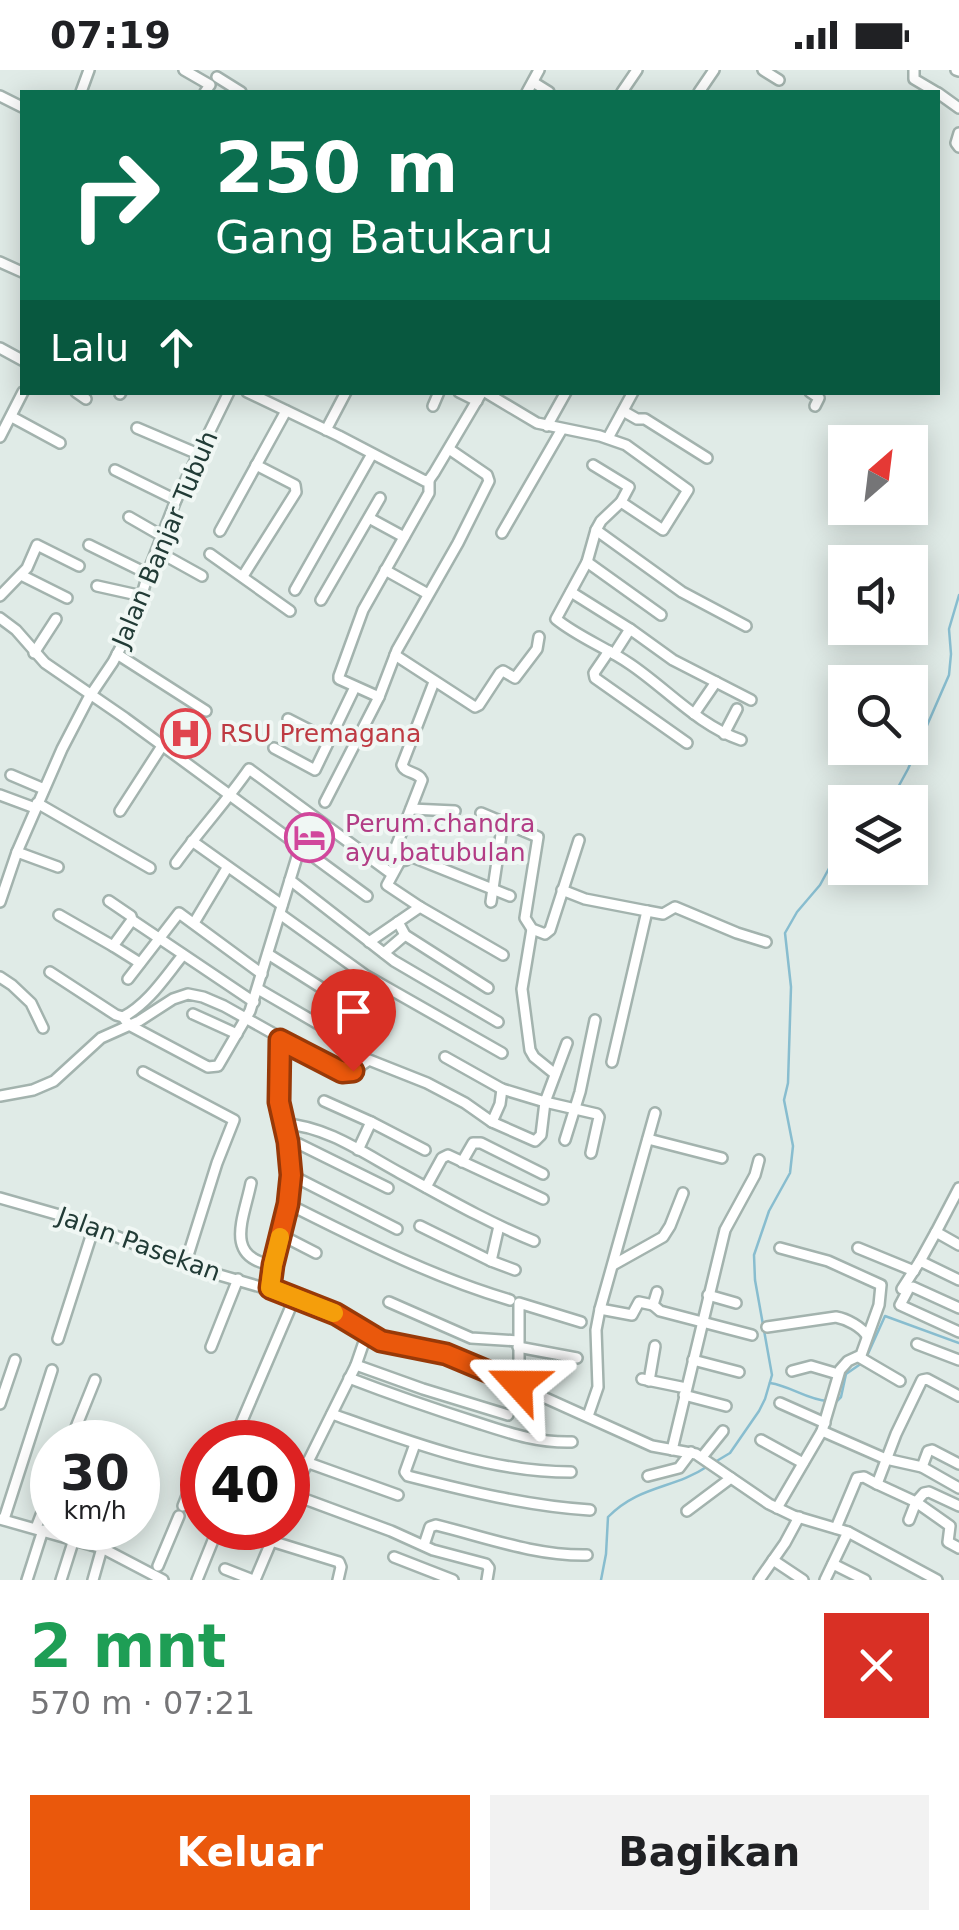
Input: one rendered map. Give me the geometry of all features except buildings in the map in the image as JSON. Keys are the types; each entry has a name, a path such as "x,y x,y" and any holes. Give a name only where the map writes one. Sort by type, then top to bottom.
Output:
{"street":[{"path":"184,70 213,81"},
{"path":"528,90 539,70"},
{"path":"763,70 779,80"},
{"path":"914,70 914,78 930,90"},
{"path":"533,82 546,90"},
{"path":"959,133 959,147"},
{"path":"0,437 23,395"},
{"path":"80,395 86,399"},
{"name":"Jalan Banjar Tubuh","path":"0,902 36,806 69,735 134,622 176,500 228,395"},
{"path":"253,395 421,480 429,480"},
{"path":"326,430 344,395"},
{"path":"432,406 438,395"},
{"path":"378,698 338,676 363,610 429,493 429,480 481,395 532,421 631,447 688,490 663,530 621,502"},
{"path":"547,426 564,395"},
{"path":"608,438 631,395"},
{"path":"814,395 819,398 815,406"},
{"path":"220,531 286,411"},
{"path":"623,411 637,420 644,418 707,458"},
{"path":"12,417 60,443"},
{"path":"137,428 198,454"},
{"path":"502,533 562,429"},
{"path":"326,802 395,655 489,481 489,476 449,450"},
{"path":"294,590 372,454"},
{"path":"243,576 296,492 295,486 256,465"},
{"path":"593,465 628,484 628,490 596,530 587,562 556,619 631,664 724,734 741,740"},
{"path":"115,470 176,500"},
{"path":"321,600 380,498"},
{"path":"129,516 162,536"},
{"path":"368,518 404,538"},
{"path":"596,530 682,592 746,626"},
{"path":"0,596 21,575 38,545 78,566"},
{"path":"89,545 148,574"},
{"path":"157,551 202,576"},
{"path":"210,554 290,611"},
{"path":"587,562 661,615"},
{"path":"385,570 428,594"},
{"path":"21,575 67,598"},
{"path":"98,586 142,596"},
{"path":"571,592 672,660 751,700"},
{"path":"0,618 45,663 367,896"},
{"path":"34,653 56,619"},
{"path":"630,629 594,673 595,678 688,744"},
{"path":"395,655 478,706 500,672 515,678 538,649 538,637"},
{"path":"117,654 206,712"},
{"path":"434,682 402,765 422,780 394,852 492,896 510,896"},
{"path":"694,714 716,682"},
{"path":"274,748 316,770 355,686"},
{"path":"724,734 737,708"},
{"path":"288,719 329,740"},
{"path":"120,810 162,746"},
{"path":"176,863 248,768 392,874"},
{"path":"11,775 44,790"},
{"path":"0,795 36,806 150,868"},
{"path":"410,808 455,812"},
{"path":"480,813 538,837 524,914 532,929 545,934 578,840"},
{"path":"50,972 126,1021 214,1068 222,1062 247,1020 300,847 316,819"},
{"path":"492,896 503,821"},
{"path":"192,840 364,975 502,1053"},
{"path":"415,845 387,882 389,887 503,954"},
{"path":"17,852 58,867"},
{"path":"194,923 227,868"},
{"path":"290,880 384,953 498,1022"},
{"path":"562,890 585,899 663,914 675,907 766,942"},
{"path":"109,901 158,939 254,1002"},
{"path":"369,942 420,908"},
{"path":"612,1062 647,911"},
{"path":"128,980 177,914 262,974"},
{"path":"59,916 140,963"},
{"path":"113,946 132,920"},
{"path":"398,922 405,935 488,988"},
{"path":"532,929 522,989 530,1050 534,1058 555,1074"},
{"path":"384,953 405,935"},
{"path":"126,1021 182,954"},
{"path":"268,954 347,1004"},
{"path":"0,977 31,1003 43,1028"},
{"path":"258,989 344,1040"},
{"path":"0,1096 33,1090 54,1081 126,1021 188,994 213,1002 345,1073 372,1061 421,1080 492,1122 535,1141 541,1135 544,1102 567,1043"},
{"path":"192,1014 237,1034"},
{"path":"566,1140 595,1020"},
{"path":"270,1288 291,1175 279,1102 280,1040"},
{"path":"591,1043 614,1047"},
{"path":"445,1057 502,1089 599,1116 591,1153"},
{"path":"143,1072 234,1120 185,1264"},
{"path":"492,1122 502,1089"},
{"path":"324,1101 424,1150"},
{"path":"588,1416 598,1386 596,1330 600,1309 655,1113"},
{"path":"358,1150 371,1122"},
{"path":"285,1124 310,1127 534,1241"},
{"path":"648,1139 722,1158"},
{"path":"288,1142 300,1144 388,1188"},
{"path":"462,1162 472,1144 481,1142 542,1174"},
{"path":"426,1187 445,1155 544,1200"},
{"path":"672,1450 727,1223 755,1175 759,1160"},
{"path":"291,1175 397,1228"},
{"path":"251,1183 240,1244 250,1258 273,1265"},
{"path":"898,1301 959,1188"},
{"path":"613,1265 663,1236 683,1192"},
{"name":"Jalan Pasekan","path":"0,1198 94,1226 185,1264 294,1296 386,1342 461,1360 652,1446 702,1456 750,1493 777,1508 848,1532 937,1580"},
{"path":"288,1204 434,1274 581,1322"},
{"path":"948,1208 959,1214"},
{"path":"58,1339 94,1226"},
{"path":"420,1226 515,1270"},
{"path":"491,1261 499,1226"},
{"path":"936,1232 959,1245"},
{"path":"281,1234 316,1252"},
{"path":"777,1508 824,1427 838,1374 845,1363 859,1357 879,1306 881,1284 828,1261 780,1248"},
{"path":"858,1248 959,1280"},
{"path":"212,1346 238,1279"},
{"path":"879,1306 898,1301 913,1287 959,1308"},
{"path":"653,1305 658,1292"},
{"path":"708,1295 736,1302"},
{"path":"242,1420 294,1296"},
{"path":"898,1301 902,1307 959,1332"},
{"path":"388,1302 471,1338 577,1358"},
{"path":"514,1302 518,1384"},
{"path":"600,1309 629,1316 639,1302 752,1335"},
{"path":"767,1327 836,1317 847,1320 867,1336"},
{"path":"310,1455 356,1365 367,1333"},
{"path":"917,1344 959,1360"},
{"path":"656,1346 646,1380 726,1406"},
{"path":"859,1357 900,1381"},
{"path":"0,1404 15,1360"},
{"path":"693,1360 739,1372"},
{"path":"356,1365 508,1415"},
{"path":"792,1372 811,1366 838,1374"},
{"path":"30,1526 2,1519 52,1370"},
{"path":"349,1378 518,1437 572,1442"},
{"path":"79,1420 95,1380"},
{"path":"877,1484 922,1380 958,1396"},
{"path":"780,1402 886,1459 922,1467 959,1488"},
{"path":"332,1414 415,1444 509,1468 572,1472"},
{"path":"702,1456 723,1431"},
{"path":"761,1440 803,1463"},
{"path":"415,1444 404,1472 410,1477 556,1508 590,1510"},
{"path":"922,1467 932,1450 959,1464"},
{"path":"648,1476 679,1468 691,1452"},
{"path":"310,1463 398,1495"},
{"path":"836,1528 857,1478 862,1476 916,1502 950,1526 948,1542 959,1548"},
{"path":"688,1511 731,1478"},
{"path":"909,1520 924,1493 959,1506"},
{"path":"310,1505 433,1550 486,1564 486,1580"},
{"path":"158,1566 180,1513"},
{"path":"759,1580 798,1517"},
{"path":"424,1544 430,1526 436,1525 529,1549 587,1555"},
{"path":"825,1580 848,1532"},
{"path":"27,1580 34,1550"},
{"path":"61,1580 71,1550"},
{"path":"93,1580 97,1550"},
{"path":"103,1550 148,1572 165,1580 167,1572 152,1564 148,1572"},
{"path":"197,1580 209,1550"},
{"path":"226,1569 254,1580 267,1550"},
{"path":"310,1550 338,1562 342,1568 338,1580"},
{"path":"394,1557 453,1580"},
{"path":"773,1560 803,1580"},
{"path":"833,1564 865,1580"}],"waterway":[{"path":"899,785 949,675 949,629 959,595"},
{"path":"715,1462 730,1453 759,1411 772,1375 754,1255 769,1211 790,1173 793,1146 784,1100 791,987 785,933 828,870"},
{"path":"867,1356 885,1316 959,1343"},
{"path":"836,1402 841,1397 846,1374 862,1363"},
{"path":"770,1383 828,1401"},
{"path":"601,1580 608,1517 632,1499 708,1466"}],"slow traffic":[{"path":"280,1237 270,1288 334,1313"}],"place":[{"name":"RSU Premagana","path":"185,733"},
{"name":"Perum.chandra ayu,batubulan","path":"310,837"}],"route":[{"path":"353,1071 342,1072 280,1040 279,1102 291,1175 270,1288 336,1314 381,1341 446,1354 518,1384"}]}
